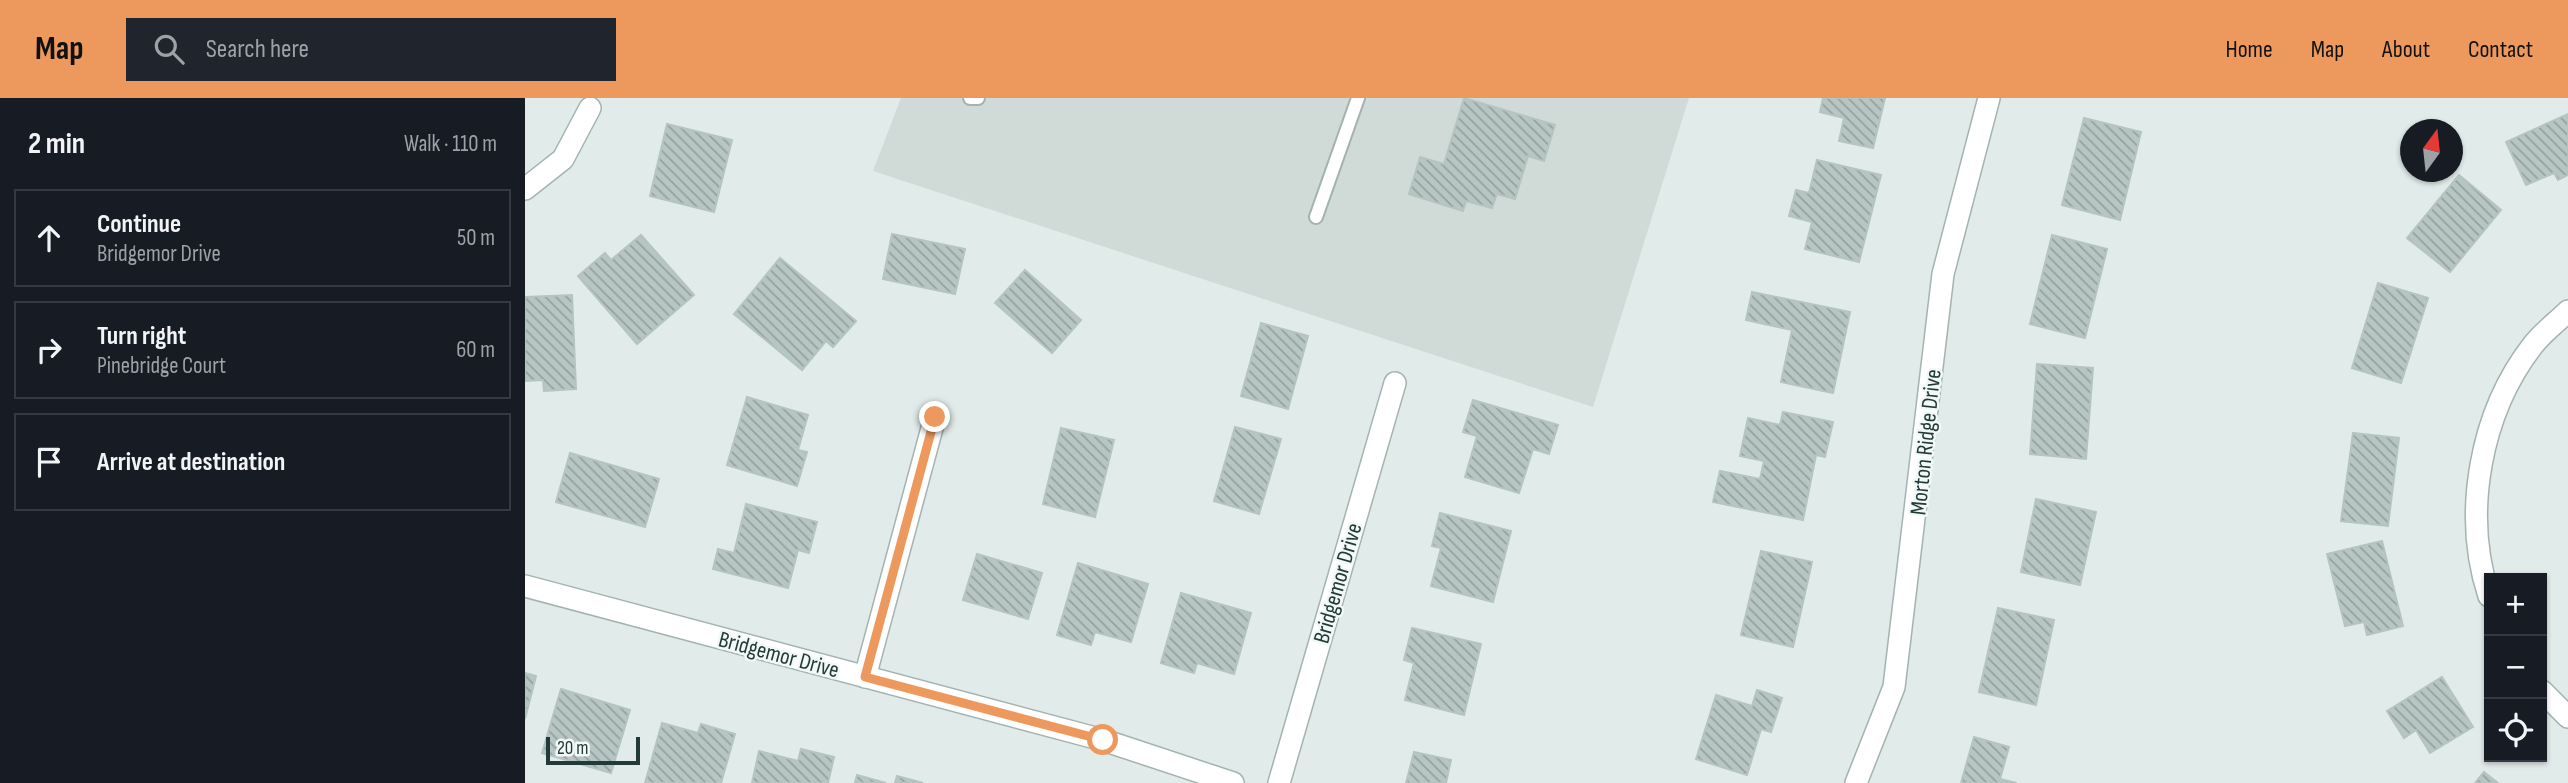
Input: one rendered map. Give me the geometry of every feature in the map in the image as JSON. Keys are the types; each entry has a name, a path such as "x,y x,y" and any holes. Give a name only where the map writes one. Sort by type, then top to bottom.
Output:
{"street":[{"name":"Morton Ridge Drive","path":"1856,783 1894,687 1943,274 1989,98"},
{"path":"525,189 563,159 590,108"},
{"path":"2484,581 2477,526 2481,461 2500,400 2533,345 2568,311"},
{"name":"Bridgemor Drive","path":"1279,783 1395,383"},
{"path":"865,677 935,417"},
{"name":"Bridgemor Drive","path":"525,586 1103,740 1233,783"},
{"path":"2547,696 2568,717"}],"lane":[{"path":"970,98 978,98"},
{"path":"1316,217 1358,98"}],"shaded area":[{"path":"901,98 1689,98 1593,407 873,171"}],"building":[{"path":"1464,98 1555,125 1544,161 1528,156 1515,199 1497,194 1492,208 1466,201 1463,211 1409,194 1420,157 1444,164"},
{"path":"1823,98 1885,98 1873,148 1839,141 1844,118 1820,112"},
{"path":"2568,114 2568,175 2558,180 2554,173 2526,185 2506,142"},
{"path":"2084,118 2141,132 2120,220 2062,205"},
{"path":"667,124 732,140 714,212 650,196"},
{"path":"1817,160 1881,175 1859,262 1805,249 1812,222 1789,216 1796,190 1809,193"},
{"path":"2463,178 2501,210 2450,272 2407,238 2453,182 2463,182"},
{"path":"892,234 965,249 955,294 883,279"},
{"path":"641,235 694,295 637,344 578,276 605,253 611,260"},
{"path":"2052,235 2107,249 2085,338 2030,324"},
{"path":"780,258 856,321 833,347 826,341 802,370 734,314"},
{"path":"1025,270 1081,320 1052,353 995,303"},
{"path":"2378,283 2428,298 2401,383 2352,368"},
{"path":"1752,292 1850,312 1833,393 1781,382 1792,330 1746,320"},
{"path":"572,295 576,389 544,391 543,380 525,381 525,297"},
{"path":"1261,323 1308,336 1288,409 1241,396"},
{"path":"2037,364 2093,368 2086,459 2030,454"},
{"path":"747,397 808,415 798,450 807,452 797,486 727,465"},
{"path":"1473,400 1558,425 1549,454 1533,449 1519,493 1465,477 1477,436 1463,432"},
{"path":"1783,412 1833,422 1825,457 1816,455 1803,520 1713,502 1720,471 1760,479 1764,461 1740,456 1748,418 1780,425"},
{"path":"1235,427 1281,439 1259,514 1214,501"},
{"path":"1061,428 1114,440 1095,517 1043,504"},
{"path":"2353,433 2399,438 2388,526 2341,521"},
{"path":"570,453 659,479 645,527 556,502"},
{"path":"2036,499 2096,512 2080,585 2021,572"},
{"path":"746,504 817,522 809,553 798,550 788,588 713,569 718,549 734,553"},
{"path":"1440,513 1511,531 1493,602 1431,586 1441,548 1432,546"},
{"path":"2382,541 2403,626 2367,635 2364,622 2345,626 2327,554"},
{"path":"1761,551 1812,562 1793,647 1741,635"},
{"path":"977,554 1042,573 1028,619 963,600"},
{"path":"1078,563 1148,584 1131,642 1095,632 1091,645 1057,635"},
{"path":"1181,593 1251,613 1234,674 1197,663 1194,673 1161,663"},
{"path":"1998,608 2054,620 2036,705 1979,692"},
{"path":"1412,628 1481,644 1464,715 1405,700 1414,663 1404,660"},
{"path":"525,673 536,676 525,719"},
{"path":"2442,677 2473,727 2430,753 2416,730 2404,738 2387,711"},
{"path":"561,689 630,710 611,773 542,753"},
{"path":"1757,690 1782,698 1771,732 1761,729 1747,775 1696,759 1716,695 1752,706"},
{"path":"662,723 698,733 701,724 735,734 721,783 645,783"},
{"path":"1974,737 2009,747 2000,779 2017,783 1961,783"},
{"path":"801,749 834,757 828,783 752,783 759,751 798,761"},
{"path":"1414,752 1451,760 1446,783 1406,783"},
{"path":"2484,772 2498,783 2475,783"},
{"path":"857,775 886,783 855,783"},
{"path":"897,776 923,783 895,783"}],"route":[{"path":"935,417 865,677 1103,740"}]}
